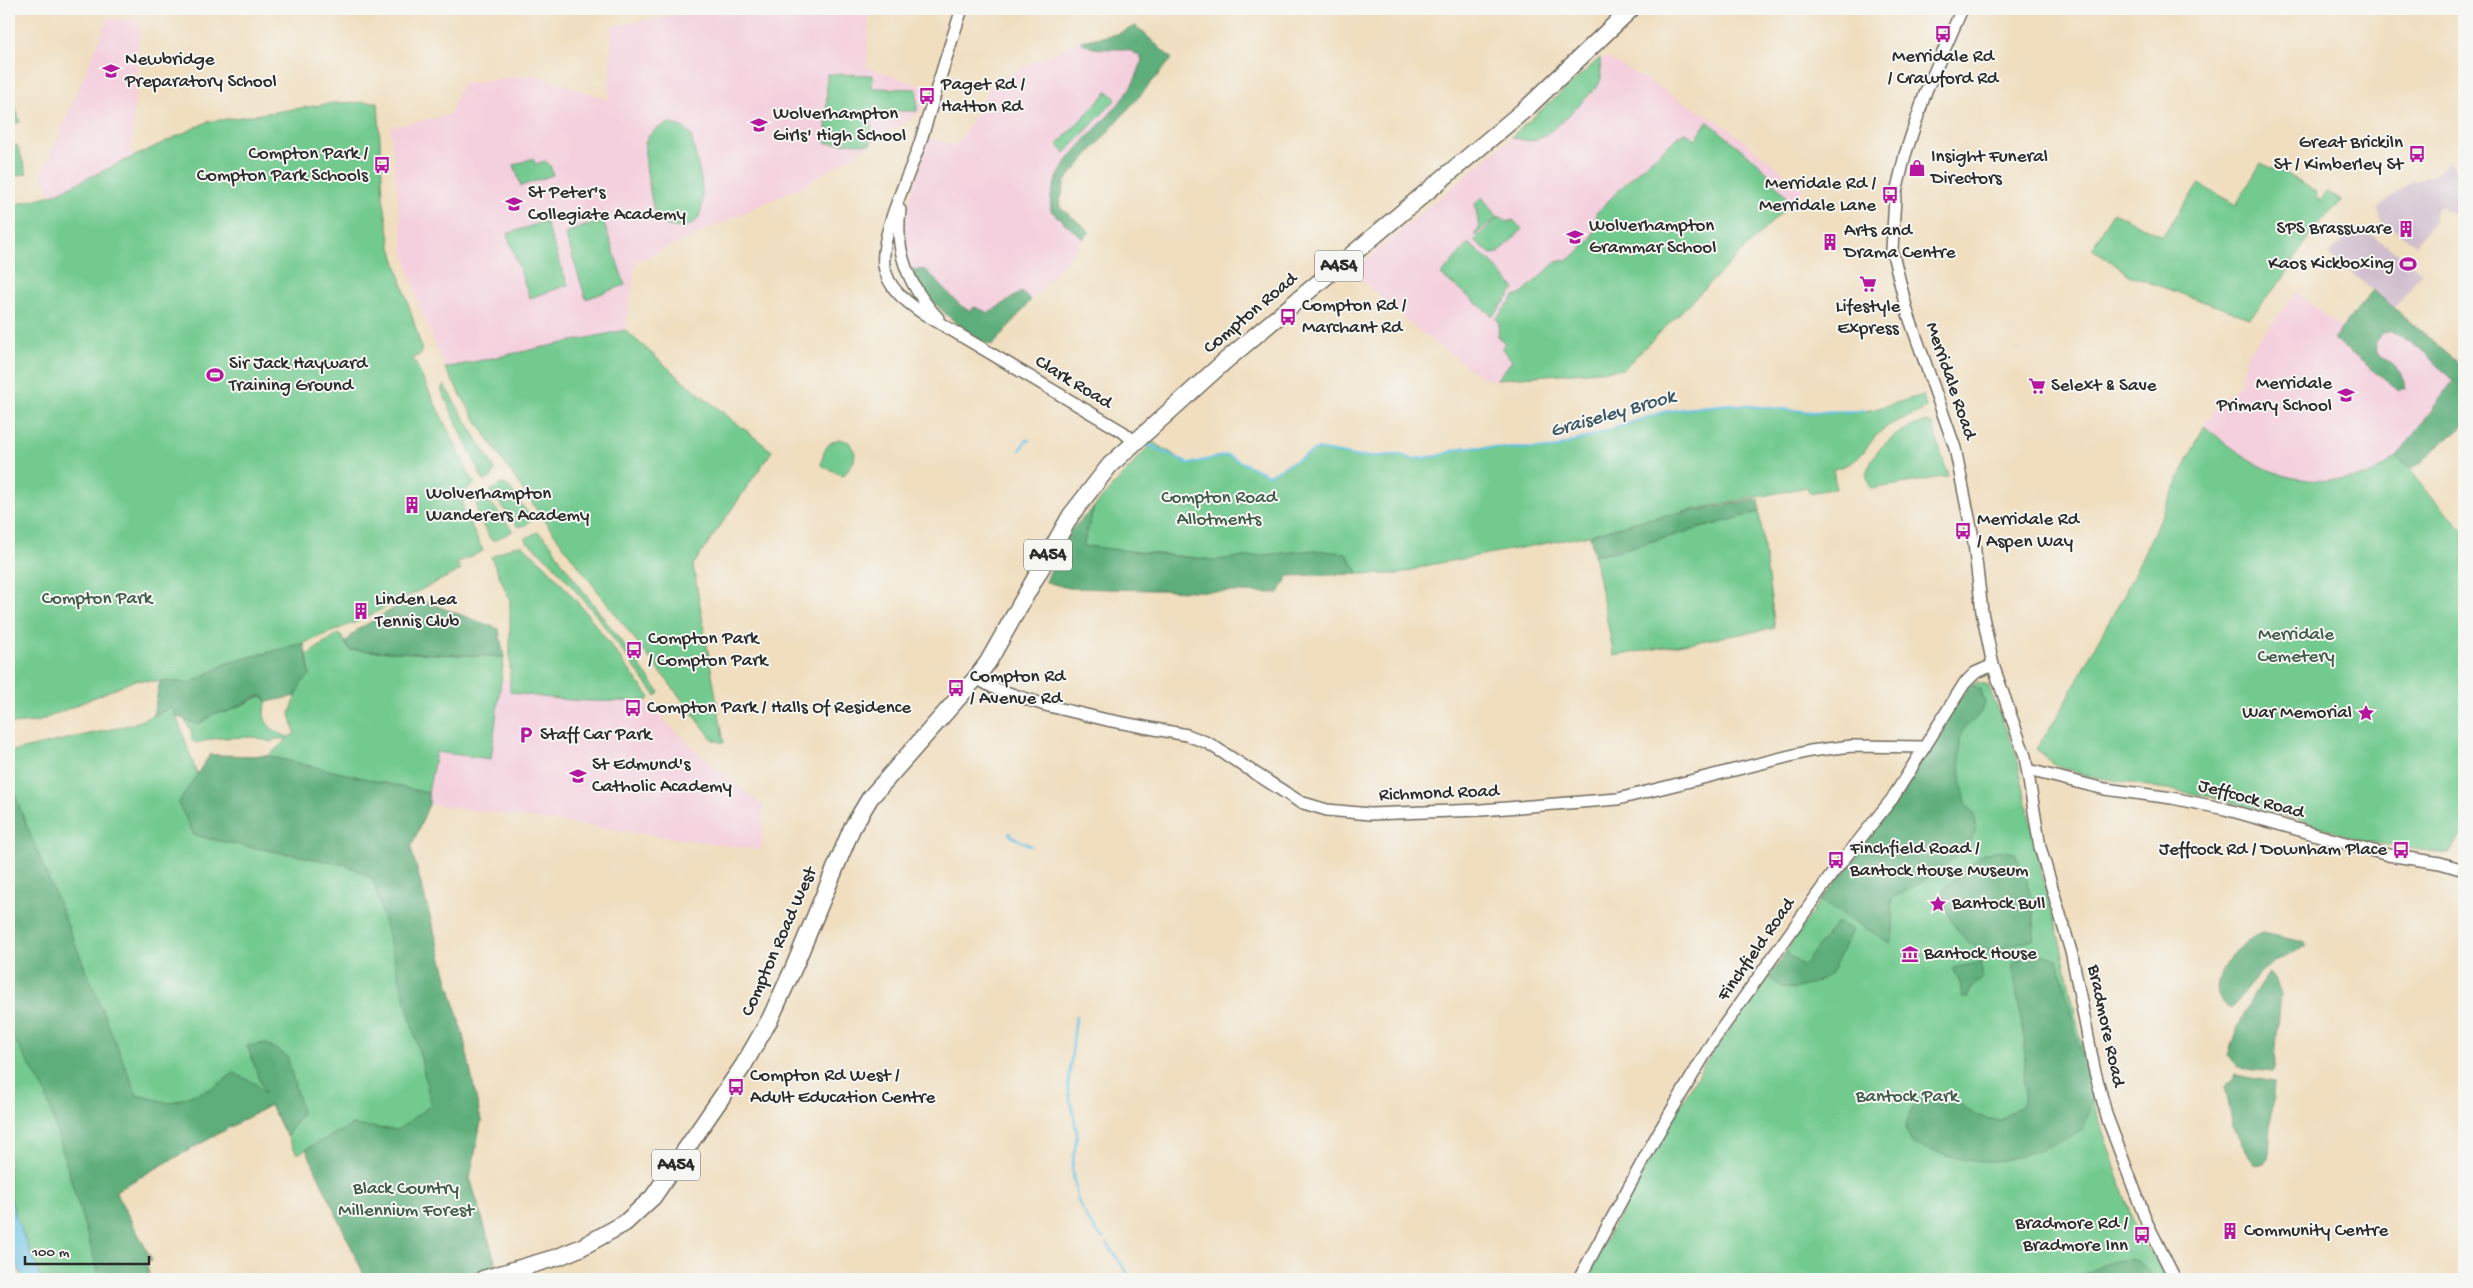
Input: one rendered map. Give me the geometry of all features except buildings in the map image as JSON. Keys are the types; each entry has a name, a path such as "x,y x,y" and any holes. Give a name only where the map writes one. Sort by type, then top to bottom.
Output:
{"highway":[{"name":"Compton Road","path":"976,678 1079,503 1104,471 1246,344 1528,106 1631,9"},
{"name":"Compton Road West","path":"483,1279 558,1257 580,1248 625,1223 652,1197 738,1072 770,1019 794,967 852,828 866,805 976,678"}],"street":[{"path":"942,322 921,312 900,296 891,285 884,267 886,241 962,9"},
{"name":"Merridale Road","path":"1962,9 1926,91 1905,155 1896,197 1891,245 1907,312 1955,448 1974,543 1982,612 1993,665 2022,746 2028,770"},
{"path":"905,184 898,227 902,260 914,287 942,322"},
{"name":"Clark Road","path":"942,322 993,355 1123,432 1135,442"},
{"name":"Finchfield Road","path":"1579,1279 1656,1135 1708,1049 1822,888 1892,799 1968,678 1993,665"},
{"name":"Richmond Road","path":"976,678 996,689 1063,710 1187,735 1208,743 1300,802 1327,810 1370,814 1481,810 1618,799 1810,751 1852,746 1925,747"},
{"name":"Jeffcock Road","path":"2028,770 2105,789 2216,807 2388,855 2440,863 2464,870"},
{"name":"Bradmore Road","path":"2028,770 2040,847 2072,955 2094,1068 2108,1120 2152,1236 2175,1279"}],"shaded area":[{"path":"713,9 869,9 867,67 928,88 920,113 805,185 636,262 625,330 445,368 418,304 404,252 390,127 450,115 461,84 536,75 609,100 612,26"},
{"name":"Newbridge Preparatory School","path":"108,19 140,21 131,157 52,195 42,174"},
{"path":"1136,26 1172,59 1065,180 1059,206 1090,232 993,345 987,344 948,318 923,290 911,269 904,222 926,137 957,145 992,85 1029,64 1080,41 1117,34"},
{"name":"Wolverhampton Grammar School","path":"1600,58 1608,58 1724,125 1805,189 1623,369 1491,380 1477,374 1414,327 1352,271 1505,143"},
{"path":"2447,162 2464,173 2464,201 2458,217 2439,206 2433,216 2435,218 2416,245 2381,221 2378,207 2412,182 2439,173"},
{"path":"2363,228 2422,272 2395,308 2329,255 2350,233"},
{"name":"Merridale Primary School","path":"2373,290 2464,368 2464,425 2411,470 2396,457 2371,474 2322,481 2290,479 2257,466 2204,426 2217,406 2239,385 2248,353 2297,292 2341,328"},
{"name":"St Edmund's Catholic Academy","path":"501,679 641,698 704,758 764,807 761,850 429,804 428,793 436,752 447,753 498,707"}],"green space":[{"path":"1136,26 1172,59 1065,181 1059,206 1090,232 1083,239 1051,211 1052,192 1059,174 1070,157 1125,95 1136,78 1142,59 1132,51 1092,48 1080,41 1117,34"},
{"path":"1600,58 1601,78 1598,86 1560,123 1535,140 1511,137"},
{"path":"827,74 873,75 872,88 917,89 917,111 873,111 871,144 826,143"},
{"path":"1108,91 1116,99 1065,153 1057,145"},
{"path":"11,94 20,122 9,126 9,95"},
{"name":"Sir Jack Hayward Training Ground","path":"378,102 383,197 391,247 421,346 421,354 413,358 474,484 463,493 463,509 483,551 457,563 461,570 356,622 304,643 228,663 190,683 135,680 37,722 9,724 9,206 52,195 207,122 334,103"},
{"path":"1707,121 1762,166 1791,203 1623,369 1497,379 1512,361 1502,347 1505,343 1498,337 1499,322 1496,319 1514,297 1520,295 1556,262 1570,259 1590,241 1597,223 1596,213 1640,169 1684,132 1696,139"},
{"path":"670,123 684,128 691,135 702,189 700,215 693,223 681,227 668,226 657,218 650,194 645,158 645,144 648,136 658,128"},
{"path":"17,145 27,173 14,177 9,162 9,148"},
{"path":"533,158 535,164 545,161 550,165 553,175 521,186 514,165"},
{"path":"2261,163 2274,170 2276,168 2315,191 2320,201 2327,192 2342,201 2313,229 2285,276 2250,318 2131,276 2092,249 2113,212 2162,236 2199,184 2236,205"},
{"path":"1482,197 1498,217 1474,236 1479,228 1475,204"},
{"path":"1500,216 1506,222 1513,220 1522,229 1499,253 1491,254 1474,240"},
{"path":"603,220 625,285 586,299 565,233"},
{"path":"545,221 568,285 530,298 507,234"},
{"path":"1468,243 1492,263 1515,289 1493,316 1441,275"},
{"path":"911,269 926,270 960,305 969,311 975,307 989,313 1021,292 1031,300 993,345 987,344 963,328 935,304"},
{"path":"2373,290 2464,368 2464,425 2411,470 2397,457 2453,381 2425,352 2391,330 2381,334 2375,342 2377,352 2399,371 2404,381 2406,388 2399,390 2333,339"},
{"path":"625,330 682,380 772,451 693,565 724,743 713,740 572,558 505,465 445,368"},
{"path":"444,385 495,469 492,477 484,482 441,389"},
{"name":"Compton Road Allotments","path":"1923,395 1926,408 1884,429 1858,458 1844,466 1833,469 1836,488 1809,493 1807,487 1643,520 1590,535 1429,565 1399,574 1359,574 1346,553 1214,560 1083,546 1094,507 1153,442 1189,464 1227,455 1268,475 1318,449 1360,457 1400,455 1413,459 1438,456 1465,447 1552,449 1663,412 1683,409 1730,404 1811,412 1864,411"},
{"path":"1924,422 1932,424 1948,476 1871,489 1867,476 1869,465 1874,456 1897,434"},
{"name":"Merridale Cemetery","path":"2204,426 2234,449 2263,467 2295,478 2334,480 2367,476 2397,457 2411,470 2424,489 2464,530 2464,832 2448,854 2362,841 2296,818 2201,795 2083,775 2052,763 2036,749 2062,709 2123,597"},
{"path":"840,439 849,442 855,453 854,461 843,476 821,465 828,445"},
{"path":"501,484 507,485 530,516 530,521 526,525 518,527 490,491"},
{"path":"484,494 513,531 493,541 490,539 478,516 477,504"},
{"path":"1759,499 1759,512 1620,550 1594,555 1590,535 1643,520"},
{"path":"1094,507 1083,546 1214,560 1314,550 1346,553 1359,574 1288,576 1279,593 1068,588 1046,582 1064,537"},
{"path":"1759,512 1775,628 1614,656 1594,555 1620,550"},
{"path":"537,532 551,545 659,692 657,695 655,695 593,611 551,562 524,539"},
{"path":"522,545 545,565 585,611 650,698 648,700 579,700 510,692 510,600 491,557 513,546"},
{"path":"413,597 499,629 504,657 350,650 345,643 357,630"},
{"path":"339,633 350,650 504,657 491,759 436,752 428,793 429,804 410,848 462,1031 481,1121 470,1178 497,1268 460,1279 366,1279 307,1149 297,1154 270,1105 115,1191 152,1260 146,1261 150,1279 41,1279 14,1212 9,1191 9,752 130,725 173,707 197,774 210,755 268,756 288,739 275,739 271,742 254,737 217,738 196,743 192,740 191,730 184,719 204,721 214,713 227,712 261,696 266,699 264,717 266,721 276,731 289,737 295,733 290,714 300,685 310,675 307,655"},
{"path":"304,643 310,675 300,685 296,696 267,702 264,697 258,696 227,712 214,713 199,724 176,716 172,707 153,715 160,681 190,683 228,663"},
{"name":"Bantock Park","path":"1978,682 1988,685 2016,753 2040,867 2060,942 2096,1111 2138,1236 2156,1258 2168,1279 1584,1279 1705,1063 1769,977 1820,900 1853,862 1968,687"},
{"path":"1972,685 1981,690 1985,703 1979,715 1963,730 1960,759 1964,795 1976,821 1974,835 1955,857 1942,868 1914,887 1892,898 1893,930 1890,943 1820,900 1853,862 1968,687"},
{"name":"Black Country Millennium Forest","path":"210,755 268,756 428,793 429,804 411,848 462,1031 481,1121 470,1178 497,1268 460,1279 366,1279 306,1149 352,1125 397,1130 431,1105 421,1059 373,879 347,865 194,835 178,803"},
{"path":"9,784 11,784 137,1095 170,1103 213,1088 234,1073 256,1084 265,1094 247,1046 265,1043 287,1056 302,1112 287,1137 270,1105 115,1191 152,1260 146,1261 150,1279 100,1279 45,1091 9,1031"},
{"path":"1998,850 2015,853 2024,873 2033,906 2033,939 1984,952 1960,934 1950,918 1944,888 1983,854"},
{"path":"1837,922 1852,930 1831,973 1817,982 1794,989 1781,987 1769,977 1786,952 1803,966"},
{"path":"2262,933 2304,942 2307,946 2275,961 2261,972 2230,1009 2222,1003 2219,996 2217,985 2220,976 2224,967 2238,949 2254,936"},
{"path":"2037,953 2058,959 2092,1100 2083,1130 2033,1152 1991,1162 1963,1159 1912,1144 1905,1127 1913,1106 1928,1093 1946,1094 1975,1115 2000,1121 2024,1102 2025,1045 2012,963"},
{"path":"1982,962 1982,979 1973,986 1967,998 1962,998 1960,982 1953,968"},
{"path":"2269,973 2276,981 2281,994 2274,1069 2272,1072 2237,1068 2228,1055 2245,1012"},
{"path":"2235,1075 2274,1082 2269,1155 2263,1163 2255,1166 2233,1127 2225,1085 2232,1081"},
{"path":"2132,1258 2144,1266 2155,1279 2070,1279 2114,1261"}],"water":[{"path":"9,1191 14,1212 41,1279 23,1279 9,1245"}],"waterway":[{"name":"Graiseley Brook","path":"1147,444 1189,464 1227,455 1268,475 1318,449 1360,457 1400,455 1413,459 1438,456 1465,447 1552,449 1663,412 1683,409 1730,404 1811,412 1864,411"},
{"name":"Graiseley Brook","path":"1020,450 1027,440 1029,441"},
{"path":"1009,833 1011,836 1031,846"},
{"path":"1076,1016 1068,1088 1077,1133 1072,1169 1078,1201 1088,1221 1103,1239"},
{"path":"1107,1243 1131,1279"}],"place":[{"name":"Merridale Rd / Crawford Rd","path":"1943,34"},
{"name":"Newbridge Preparatory School","path":"111,71"},
{"name":"Paget Rd / Hatton Rd","path":"927,96"},
{"name":"Wolverhampton Girls' High School","path":"759,125"},
{"name":"Great Brickiln St / Kimberley St","path":"2417,154"},
{"name":"Compton Park / Compton Park Schools","path":"382,165"},
{"name":"Insight Funeral Directors","path":"1917,168"},
{"name":"Merridale Rd / Merridale Lane","path":"1890,195"},
{"name":"St Peter's Collegiate Academy","path":"514,204"},
{"name":"SPS Brassware","path":"2406,229"},
{"name":"Wolverhampton Grammar School","path":"1575,237"},
{"name":"Arts and Drama Centre","path":"1830,242"},
{"name":"Kaos Kickboxing","path":"2408,264"},
{"name":"Lifestyle Express","path":"1868,284"},
{"name":"Compton Rd / Marchant Rd","path":"1288,317"},
{"name":"Sir Jack Hayward Training Ground","path":"215,375"},
{"name":"Selext & Save","path":"2037,386"},
{"name":"Merridale Primary School","path":"2346,395"},
{"name":"Wolverhampton Wanderers Academy","path":"412,505"},
{"name":"Merridale Rd / Aspen Way","path":"1963,531"},
{"name":"Linden Lea Tennis Club","path":"361,611"},
{"name":"Compton Park / Compton Park","path":"634,650"},
{"name":"Compton Rd / Avenue Rd","path":"956,688"},
{"name":"Compton Park / Halls Of Residence","path":"633,708"},
{"name":"War Memorial","path":"2366,713"},
{"name":"Staff Car Park","path":"526,735"},
{"name":"St Edmund's Catholic Academy","path":"578,776"},
{"name":"Jeffcock Rd / Downham Place","path":"2401,850"},
{"name":"Finchfield Road / Bantock House Museum","path":"1836,860"},
{"name":"Bantock Bull","path":"1938,904"},
{"name":"Bantock House","path":"1910,954"},
{"name":"Compton Rd West / Adult Education Centre","path":"736,1087"},
{"name":"Community Centre","path":"2230,1231"},
{"name":"Bradmore Rd / Bradmore Inn","path":"2142,1235"}],"park label":[{"name":"Compton Park","path":"97,599"}]}
